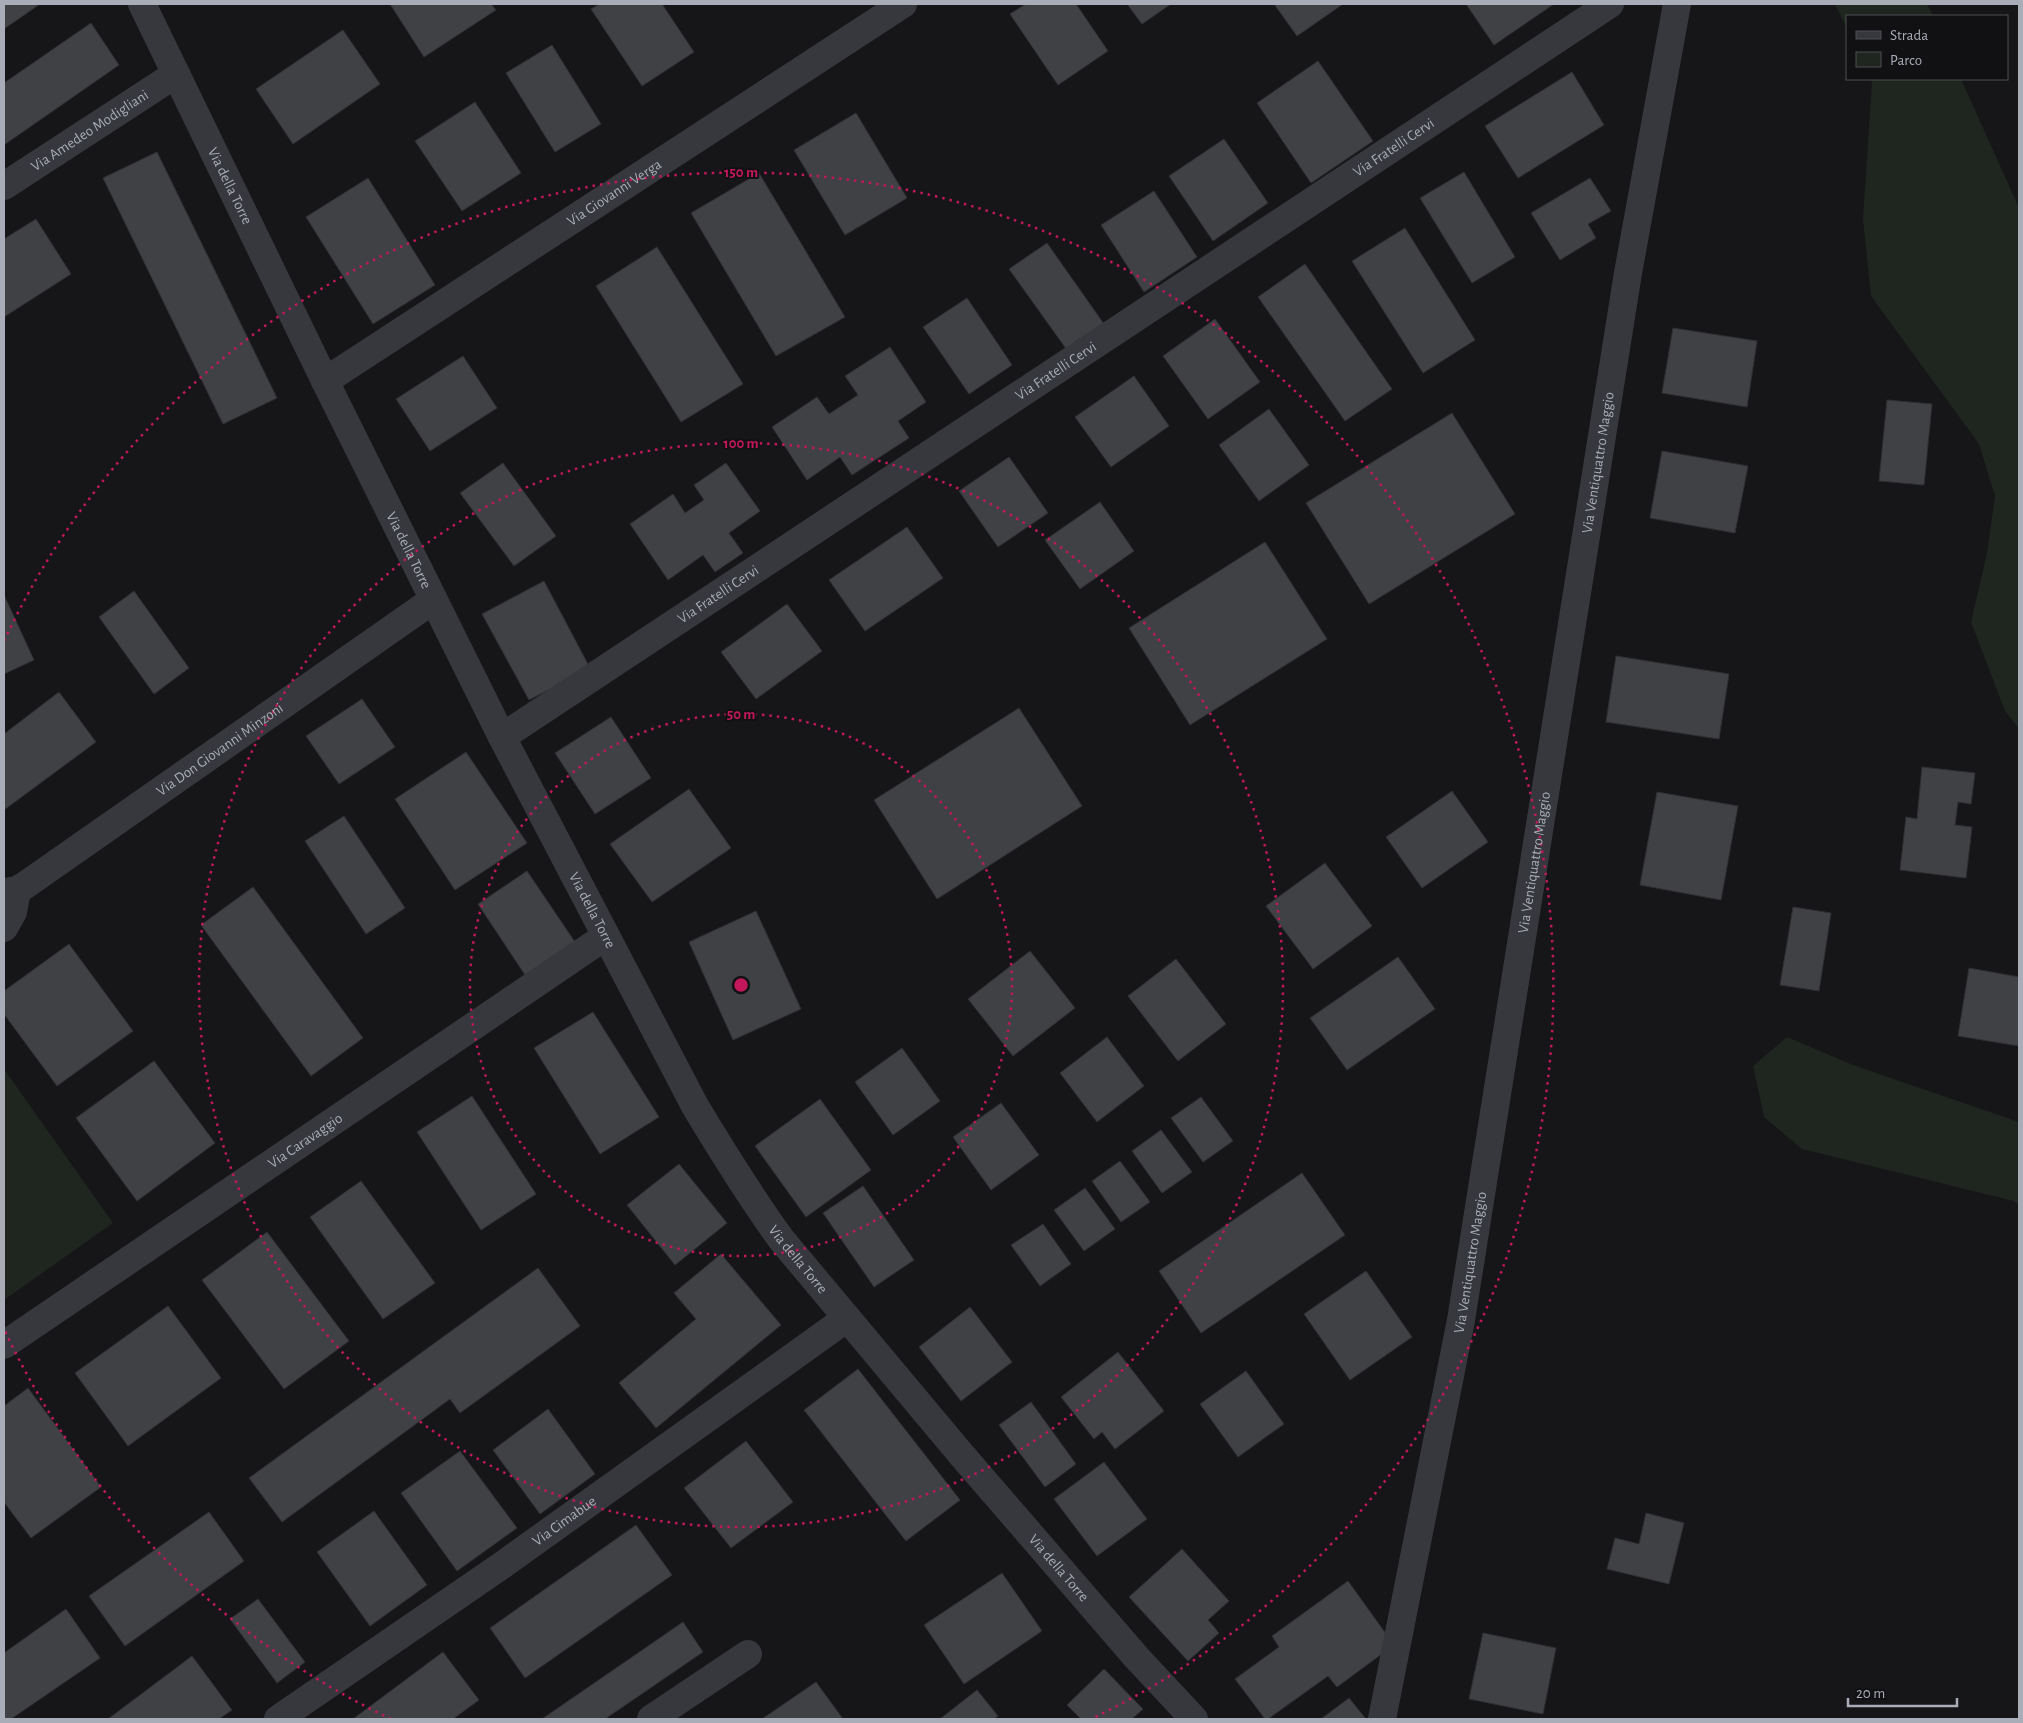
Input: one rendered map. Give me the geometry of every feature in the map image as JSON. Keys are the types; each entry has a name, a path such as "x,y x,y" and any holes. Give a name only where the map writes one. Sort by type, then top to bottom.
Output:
{"street":[{"name":"Via della Torre","path":"142,4 325,381 502,736 695,1106 736,1175 781,1239 847,1318 1034,1539 1137,1658 1194,1719"},
{"name":"Via Giovanni Verga","path":"325,381 903,4"},
{"name":"Via Fratelli Cervi","path":"502,736 1610,4"},
{"name":"Via Ventiquattro Maggio","path":"1382,1719 1460,1320 1627,283 1677,4"},
{"name":"Via Amedeo Modigliani","path":"4,186 176,74"},
{"name":"Via Don Giovanni Minzoni","path":"10,891 434,600"},
{"path":"4,928 13,912 10,891"},
{"name":"Via Caravaggio","path":"4,1344 606,936"},
{"name":"Via Cimabue","path":"278,1719 501,1566 847,1318"},
{"path":"651,1719 748,1654"}],"green space":[{"path":"1835,4 1927,4 1932,15 1846,15 1846,27"},
{"path":"1871,80 1961,80 2019,208 2019,729 2005,711 1971,622 1987,553 1995,496 1979,444 1871,296 1863,219"},
{"path":"1787,1037 1853,1065 2019,1122 2019,1205 2014,1201 1802,1149 1764,1117 1753,1066"},
{"path":"4,1069 113,1223 4,1300"}],"building":[{"path":"4,4 40,4 4,29"},
{"path":"390,4 491,4 496,10 424,57"},
{"path":"600,4 662,4 694,52 642,86 591,9"},
{"path":"1026,4 1076,4 1108,51 1058,85 1010,14"},
{"path":"1127,4 1171,4 1142,24"},
{"path":"1274,4 1343,4 1297,36"},
{"path":"1466,4 1554,4 1494,45"},
{"path":"91,23 119,65 4,145 4,83"},
{"path":"343,30 380,84 293,144 256,89"},
{"path":"552,45 601,124 555,152 506,73"},
{"path":"1318,61 1373,141 1311,183 1257,103"},
{"path":"1572,72 1604,125 1518,178 1485,126"},
{"path":"475,102 521,173 462,211 415,141"},
{"path":"856,113 907,198 845,235 794,150"},
{"path":"1224,139 1268,203 1213,241 1169,176"},
{"path":"157,152 277,398 223,424 103,178"},
{"path":"1464,172 1515,257 1472,283 1420,198"},
{"path":"759,173 845,317 776,356 691,213"},
{"path":"368,178 435,285 373,324 306,217"},
{"path":"1590,178 1611,211 1588,224 1596,238 1560,260 1531,213"},
{"path":"1154,191 1197,257 1144,292 1101,225"},
{"path":"36,219 71,274 4,317 4,239"},
{"path":"1405,228 1475,340 1423,373 1352,261"},
{"path":"1047,243 1104,324 1067,350 1009,269"},
{"path":"657,247 743,384 681,422 596,286"},
{"path":"1305,264 1392,389 1345,421 1258,297"},
{"path":"967,298 1012,365 969,394 923,327"},
{"path":"1215,319 1260,382 1208,419 1163,356"},
{"path":"1673,328 1757,341 1747,407 1662,393"},
{"path":"890,347 926,402 898,421 909,438 852,475 840,457 807,480 772,427 817,397 829,414 858,395 845,376"},
{"path":"463,356 497,408 430,451 396,399"},
{"path":"1134,376 1169,426 1111,467 1075,417"},
{"path":"1887,400 1932,404 1924,485 1879,481"},
{"path":"1269,409 1309,465 1259,501 1219,445"},
{"path":"1452,413 1515,514 1369,604 1306,503"},
{"path":"1662,451 1748,466 1735,533 1650,518"},
{"path":"1009,457 1048,513 998,547 959,491"},
{"path":"503,463 556,536 514,566 460,493"},
{"path":"726,463 760,511 729,533 743,553 715,572 703,555 668,580 630,524 673,494 685,513 704,500 694,485"},
{"path":"1100,502 1134,551 1080,589 1045,540"},
{"path":"907,527 943,578 865,631 829,580"},
{"path":"1265,542 1327,639 1190,725 1129,628"},
{"path":"544,581 590,668 529,700 482,614"},
{"path":"134,591 189,668 154,694 99,617"},
{"path":"4,595 34,660 4,674"},
{"path":"787,604 822,651 756,699 721,652"},
{"path":"1616,656 1729,674 1719,739 1606,722"},
{"path":"59,692 96,742 4,810 4,734"},
{"path":"362,699 395,747 339,784 306,736"},
{"path":"1019,708 1082,806 937,899 874,800"},
{"path":"611,717 651,778 595,814 555,753"},
{"path":"466,752 527,843 455,890 395,799"},
{"path":"1922,767 1975,773 1971,804 1958,802 1955,825 1972,827 1966,878 1900,870 1906,817 1917,819"},
{"path":"689,789 731,848 652,902 610,844"},
{"path":"1452,791 1488,842 1422,888 1386,837"},
{"path":"1657,792 1738,806 1721,900 1640,885"},
{"path":"344,816 405,908 366,934 305,841"},
{"path":"1325,863 1372,926 1313,969 1266,906"},
{"path":"527,871 575,942 525,975 478,904"},
{"path":"253,887 363,1038 311,1076 201,925"},
{"path":"1793,907 1831,913 1819,991 1780,985"},
{"path":"756,911 801,1009 733,1040 689,942"},
{"path":"69,944 133,1031 57,1086 4,1014 4,991"},
{"path":"1030,951 1075,1008 1013,1056 968,999"},
{"path":"1398,957 1435,1009 1347,1070 1310,1018"},
{"path":"1176,959 1226,1024 1178,1061 1128,996"},
{"path":"1969,968 2019,977 2019,1046 1958,1036"},
{"path":"593,1012 659,1117 600,1154 534,1048"},
{"path":"1107,1037 1144,1086 1097,1122 1060,1073"},
{"path":"902,1048 940,1101 893,1135 855,1082"},
{"path":"154,1061 215,1143 137,1201 76,1118"},
{"path":"472,1096 536,1194 481,1230 417,1132"},
{"path":"1201,1097 1233,1141 1203,1162 1171,1118"},
{"path":"820,1099 871,1170 806,1217 755,1146"},
{"path":"1001,1103 1039,1155 991,1190 953,1137"},
{"path":"1161,1130 1192,1172 1162,1193 1132,1151"},
{"path":"1120,1161 1150,1202 1121,1222 1092,1181"},
{"path":"679,1164 727,1223 675,1265 627,1205"},
{"path":"1302,1173 1345,1235 1201,1333 1159,1271"},
{"path":"361,1181 435,1283 383,1319 310,1217"},
{"path":"863,1186 914,1260 874,1287 823,1213"},
{"path":"1085,1188 1115,1229 1084,1251 1054,1210"},
{"path":"1043,1224 1071,1264 1040,1286 1011,1245"},
{"path":"267,1232 349,1341 284,1389 202,1280"},
{"path":"721,1254 781,1325 656,1428 619,1383 696,1319 674,1293"},
{"path":"538,1268 580,1326 460,1413 450,1399 282,1522 249,1478"},
{"path":"1366,1271 1412,1337 1350,1380 1304,1314"},
{"path":"168,1306 221,1378 128,1446 75,1373"},
{"path":"970,1307 1012,1362 961,1401 919,1347"},
{"path":"1118,1352 1164,1411 1115,1449 1102,1432 1094,1439 1061,1397"},
{"path":"858,1369 960,1500 906,1541 804,1410"},
{"path":"1246,1371 1284,1424 1238,1457 1200,1404"},
{"path":"28,1388 101,1487 31,1538 4,1502 4,1406"},
{"path":"1031,1402 1076,1464 1045,1487 999,1425"},
{"path":"548,1409 595,1474 540,1514 493,1450"},
{"path":"746,1441 793,1502 731,1548 684,1488"},
{"path":"460,1451 517,1528 457,1571 401,1493"},
{"path":"1104,1462 1147,1519 1097,1556 1054,1499"},
{"path":"374,1511 427,1585 370,1626 317,1552"},
{"path":"209,1512 244,1561 125,1646 89,1596"},
{"path":"1646,1513 1684,1523 1669,1584 1607,1569 1615,1538 1639,1544"},
{"path":"636,1525 672,1575 525,1678 490,1628"},
{"path":"1182,1549 1229,1601 1208,1620 1219,1633 1188,1661 1129,1597"},
{"path":"1002,1573 1042,1631 964,1684 924,1625"},
{"path":"1348,1581 1394,1645 1337,1687 1328,1676 1268,1719 1265,1719 1235,1679 1279,1647 1272,1636"},
{"path":"258,1599 305,1662 277,1683 230,1619"},
{"path":"66,1609 100,1658 11,1719 4,1719 4,1653"},
{"path":"683,1622 703,1652 605,1719 542,1719"},
{"path":"1483,1633 1556,1648 1543,1714 1469,1699"},
{"path":"443,1652 479,1700 453,1719 353,1719"},
{"path":"192,1656 232,1710 219,1719 108,1719"},
{"path":"1104,1669 1143,1709 1132,1719 1081,1719 1067,1705"},
{"path":"816,1682 843,1719 762,1719"},
{"path":"977,1690 998,1716 994,1719 940,1719"},
{"path":"1349,1698 1366,1719 1321,1719"}]}
